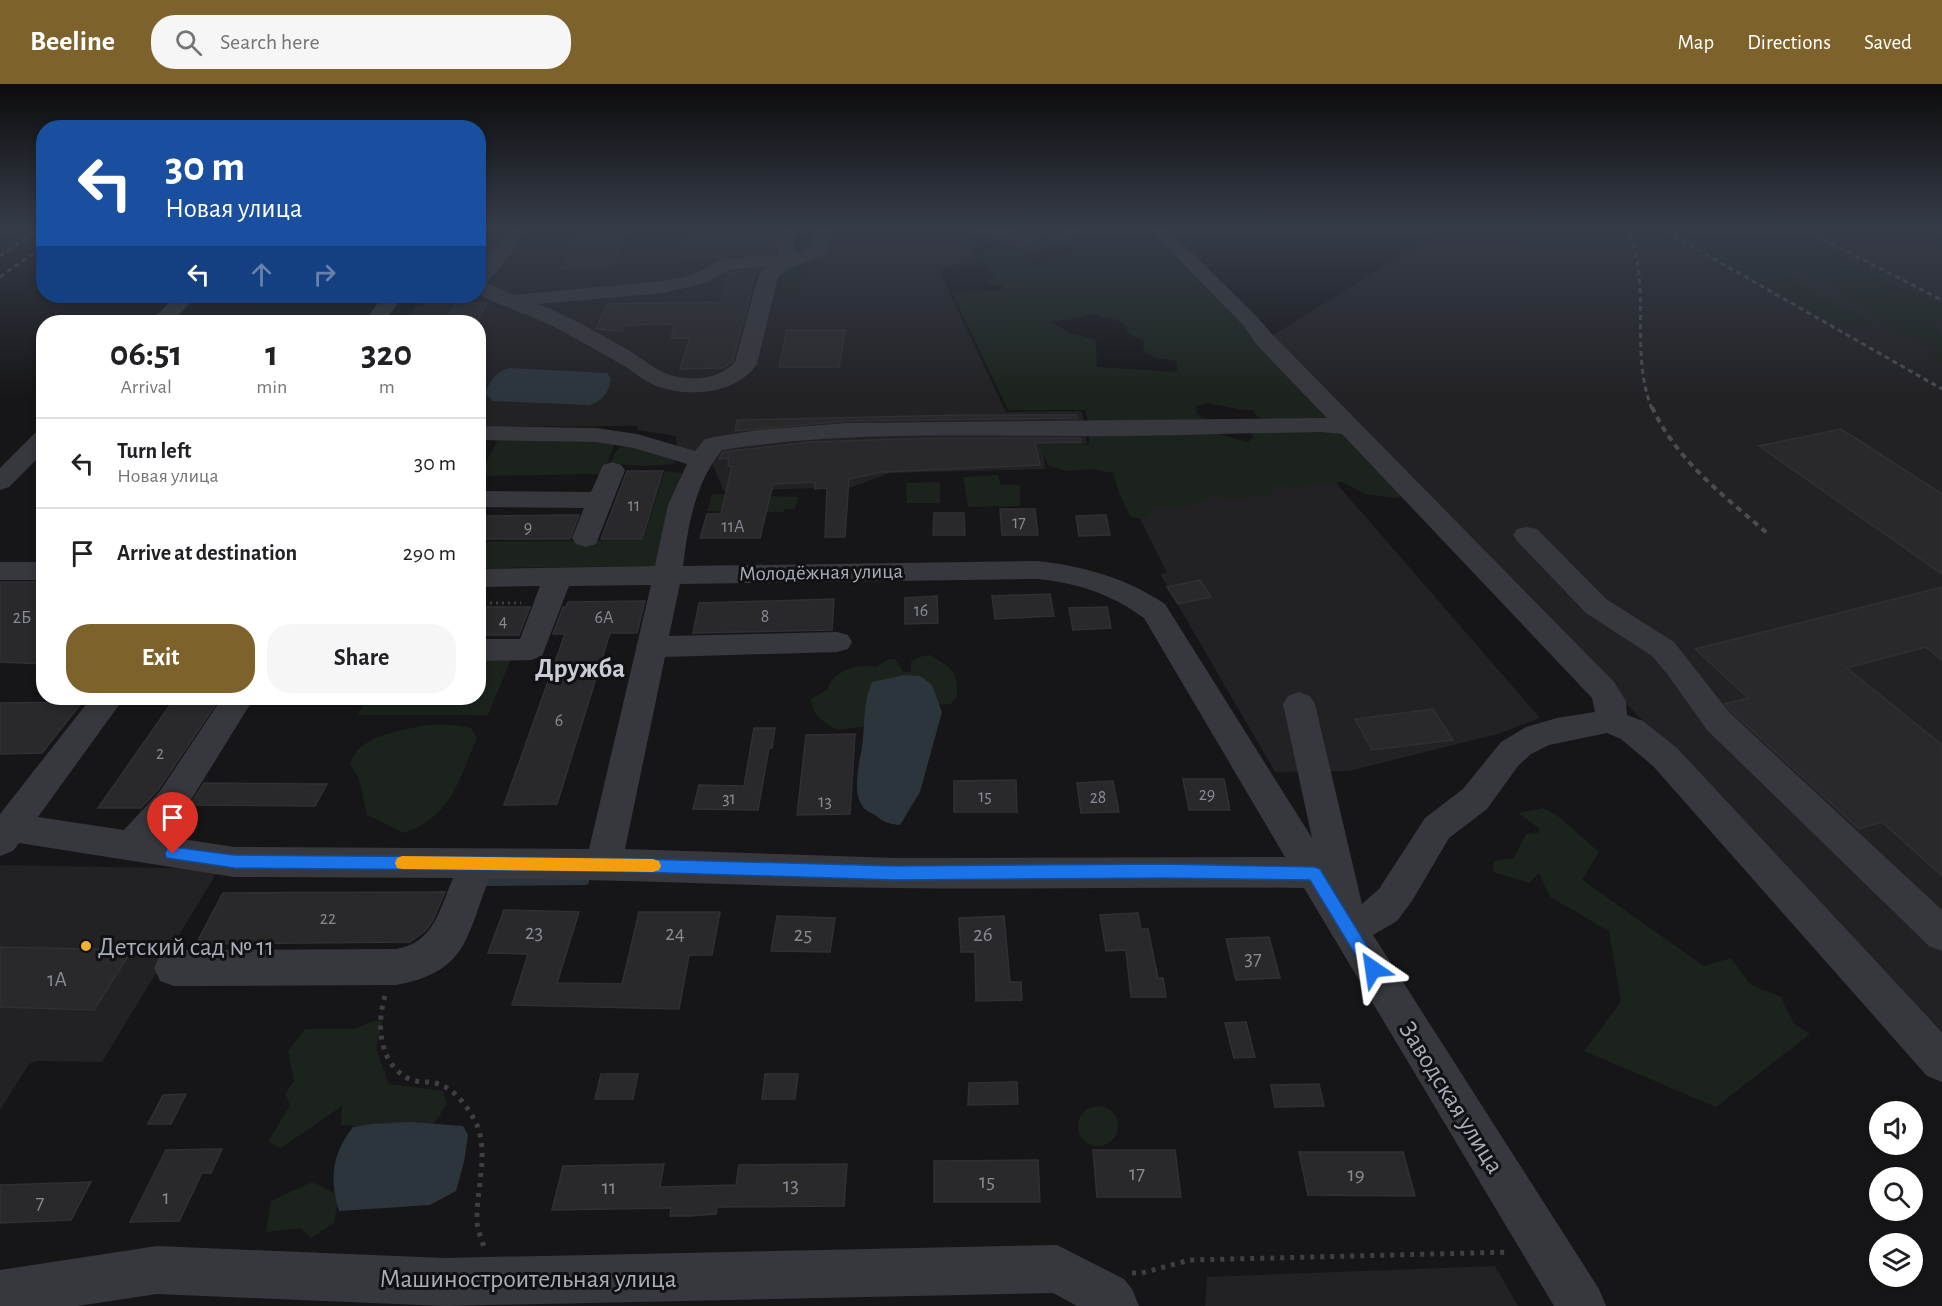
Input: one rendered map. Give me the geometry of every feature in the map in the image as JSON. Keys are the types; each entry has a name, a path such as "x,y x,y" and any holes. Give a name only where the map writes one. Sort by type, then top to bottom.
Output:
{"street":[{"path":"512,300 677,284"},
{"path":"486,290 587,335 664,381 682,384 717,383 734,375 746,364 766,284"},
{"path":"1215,284 1263,338 1603,690 1612,702 1613,713 1608,721"},
{"path":"167,315 180,303"},
{"path":"604,864 668,574 673,540 692,474 700,460 714,444 807,432 948,426 1068,429 1322,425 1350,427"},
{"path":"486,433 596,435 637,441 700,460"},
{"path":"0,482 36,446"},
{"path":"586,538 612,470"},
{"path":"486,499 601,500"},
{"path":"1527,535 1596,606 1644,635 1663,650 1679,667 1718,721 1942,934"},
{"path":"0,570 36,570"},
{"name":"Молодёжная улица","path":"486,578 1048,571 1070,573 1100,581 1133,595 1155,611"},
{"path":"486,650 531,650 558,577"},
{"name":"Заводская улица","path":"1155,611 1348,929 1582,1306"},
{"path":"652,648 837,642"},
{"path":"1299,704 1348,929 1382,911 1398,892 1411,864 1437,828 1480,795 1499,764 1512,750 1528,739 1557,730 1608,721 1632,730 1665,757 1942,1062"},
{"path":"5,834 103,705"},
{"path":"130,847 172,801 234,705"},
{"path":"5,834 130,847 234,862 604,864 896,873 1165,871 1314,873"},
{"path":"174,968 396,967 419,963 445,943 477,863"},
{"name":"Машиностроительная улица","path":"0,1294 157,1270 444,1282 1084,1286"}],"path":[{"path":"396,967 380,1010 383,1052 392,1065 412,1080 441,1084 474,1118 481,1140 476,1224 484,1245 489,1281"},
{"path":"1084,1286 1103,1273 1142,1273 1190,1260 1548,1251"}],"shaded area":[{"path":"486,284 945,284 1006,412 1082,411 1087,444 1043,445 1045,469 890,473 852,487 724,491 711,461 677,447 676,436 637,430 638,426 486,427 486,315 411,315 418,303 486,303"},
{"path":"775,284 800,284 796,292 788,298 781,298 774,294"},
{"path":"1206,284 1408,495 1395,498 1365,494 1342,482 1289,488 1277,484 1269,495 1226,499 1214,494 1195,505 1157,508 1144,520 1130,516 1113,473 1091,469 1067,471 1049,466 1039,445 1044,441 1052,440 1057,443 1089,445 1089,425 1085,410 1008,410 952,293 1000,290 1006,286 986,285","holes":["1092,314 1122,322 1129,334 1144,341 1143,350 1155,358 1176,361 1178,372 1097,367 1096,340 1070,333 1050,321 1069,320","1207,403 1253,410 1258,417 1269,422 1247,431 1254,436 1248,442 1207,431 1207,420 1197,414 1196,406"]},
{"path":"1355,284 1942,284 1942,1031 1272,336"},
{"path":"1764,284 1799,284 1873,322 1872,327 1856,327 1830,321"},
{"path":"1830,284 1890,284 1927,296 1942,304 1942,319 1932,324 1942,338 1942,363 1930,355 1935,348 1887,324"},
{"path":"510,368 607,373 611,378 604,396 589,405 493,401 486,394 489,385 494,377"},
{"path":"498,439 591,439 614,445 604,474 486,476 486,462"},
{"path":"635,444 673,456 675,464 643,466 611,464 618,449"},
{"path":"1317,461 1540,718 1498,734 1349,771 1275,772 1160,574 1167,573 1114,467"},
{"path":"665,471 682,473 661,540 662,563 655,566 486,568 486,542 643,540"},
{"path":"998,475 1001,485 1020,485 1020,506 968,507 963,477"},
{"path":"940,482 940,503 907,503 906,483"},
{"path":"712,494 798,497 795,509 785,509 784,512 707,511"},
{"path":"930,655 948,667 955,676 957,697 950,704 920,705 867,726 838,730 824,721 814,710 811,699 828,689 834,677 840,673 854,667 875,667 889,659 895,659 903,672 911,672 911,662 919,657"},
{"path":"486,659 511,659 488,715 357,715 363,705 486,705"},
{"path":"905,675 920,676 932,685 942,712 920,792 900,825 886,822 864,808 859,800 857,782 866,703 872,682"},
{"path":"427,725 454,725 471,728 477,738 452,795 444,807 420,826 404,833 367,815 359,779 350,764 355,754 371,740 393,732"},
{"path":"1544,808 1559,817 1599,852 1582,880 1704,966 1731,958 1751,985 1781,997 1794,1024 1810,1034 1716,1107 1584,1051 1621,1002 1609,931 1550,897 1539,873 1529,883 1493,872 1494,861 1514,858 1526,834 1539,833 1539,828 1518,813"},
{"name":"Детский сад № 11","path":"0,865 219,869 102,1062 37,1061 29,1064 0,1110"},
{"path":"383,1020 376,1048 389,1084 443,1091 447,1104 430,1130 341,1125 342,1106 281,1148 268,1142 290,1105 285,1094 294,1081 288,1051 305,1029 355,1029 374,1021"},
{"path":"1098,1106 1106,1107 1112,1112 1117,1118 1117,1134 1112,1140 1106,1145 1098,1146 1090,1145 1084,1140 1079,1134 1078,1126 1079,1118 1084,1112 1090,1107"},
{"path":"411,1122 463,1126 468,1135 456,1191 430,1205 339,1211 334,1188 334,1167 341,1147 353,1127"},
{"path":"312,1182 339,1195 334,1223 311,1238 301,1228 266,1232 271,1201"},
{"path":"1495,1266 1518,1306 1205,1306 1207,1277"}],"building":[{"path":"726,284 752,284 733,361 723,368 680,369 690,338 671,338 675,324 624,325 622,331 596,329 607,304 720,302"},
{"path":"457,303 487,303 480,315 449,315"},
{"path":"787,330 845,330 839,367 779,367"},
{"path":"1076,415 1077,418 846,421 735,431 737,420"},
{"path":"1841,429 1942,494 1942,574 1759,446"},
{"path":"937,438 1080,438 1081,442 1035,443 1040,465 882,472 849,479 845,537 825,537 827,488 815,489 815,482 773,484 760,538 700,538 707,514 721,514 732,466 728,466 729,458 719,459 723,452 808,442"},
{"path":"627,471 663,471 642,539 601,539"},
{"path":"1000,509 1035,509 1038,535 1002,535"},
{"path":"934,513 964,513 965,535 933,535"},
{"path":"579,515 570,539 486,539 486,516"},
{"path":"1106,515 1110,535 1079,536 1076,516"},
{"path":"1200,580 1211,597 1178,604 1167,587"},
{"path":"0,582 36,582 36,664 0,662"},
{"path":"1942,587 1942,660 1926,647 1847,668 1942,745 1942,876 1882,822 1859,829 1730,710 1725,704 1748,698 1695,649"},
{"path":"1050,594 1054,616 995,619 992,596"},
{"path":"937,596 938,623 905,624 905,598"},
{"path":"834,599 832,630 693,633 699,603"},
{"path":"645,601 637,633 610,633 557,804 504,805 565,634 553,634 563,607 566,607 568,602"},
{"path":"486,607 530,607 519,635 486,635"},
{"path":"1107,607 1111,628 1073,630 1069,608"},
{"path":"0,703 80,705 42,753 0,754"},
{"path":"170,705 215,705 158,790 141,808 98,808"},
{"path":"1433,709 1453,740 1372,750 1355,719"},
{"path":"754,728 775,728 772,748 769,748 758,810 693,809 699,785 744,786"},
{"path":"855,734 850,814 797,815 806,735"},
{"path":"1183,779 1224,779 1230,810 1189,810"},
{"path":"1016,780 1017,812 954,812 954,781"},
{"path":"1113,781 1119,812 1081,813 1077,783"},
{"path":"204,783 327,784 315,806 190,805"},
{"path":"445,892 432,922 425,931 410,942 196,944 223,893"},
{"path":"504,910 579,912 557,983 622,984 639,912 720,912 712,955 689,955 679,1009 512,1005 528,954 488,953"},
{"path":"1138,913 1141,929 1148,929 1158,978 1163,978 1166,997 1131,997 1126,950 1106,951 1100,915"},
{"path":"777,916 835,918 830,952 771,951"},
{"path":"1004,916 1010,982 1021,982 1022,1000 976,1001 975,952 961,952 959,918"},
{"path":"1269,937 1280,978 1236,980 1226,939"},
{"path":"0,947 132,950 94,1010 0,1007"},
{"path":"1246,1022 1255,1057 1234,1058 1225,1023"},
{"path":"601,1074 638,1074 633,1099 595,1099"},
{"path":"765,1074 798,1074 795,1099 762,1099"},
{"path":"1017,1082 1018,1104 968,1105 969,1083"},
{"path":"1319,1084 1324,1106 1275,1107 1271,1085"},
{"path":"186,1094 171,1124 148,1124 163,1095"},
{"path":"222,1149 211,1173 202,1173 179,1221 130,1222 166,1150"},
{"path":"1093,1150 1175,1150 1181,1197 1097,1197"},
{"path":"1299,1152 1403,1152 1415,1196 1308,1195"},
{"path":"1038,1160 1040,1202 934,1202 934,1161"},
{"path":"664,1164 660,1187 736,1185 739,1165 847,1164 844,1206 717,1207 716,1214 689,1216 670,1216 671,1208 552,1210 563,1166"},
{"path":"91,1182 71,1220 0,1223 0,1185"}],"waterway":[{"path":"485,882 585,881"}],"railway":[{"path":"1639,284 1642,364 1645,387 1652,409"},
{"path":"1758,284 1942,389"},
{"path":"1911,284 1942,300"},
{"path":"1652,407 1674,444 1702,476 1767,533"}],"slow traffic":[{"path":"402,863 653,866"}],"place":[{"name":"Детский сад № 11","path":"86,946"}],"district":[{"name":"Дружба","path":"580,668"}],"route":[{"path":"173,854 234,862 604,864 896,873 1165,871 1314,873 1373,969"}]}
